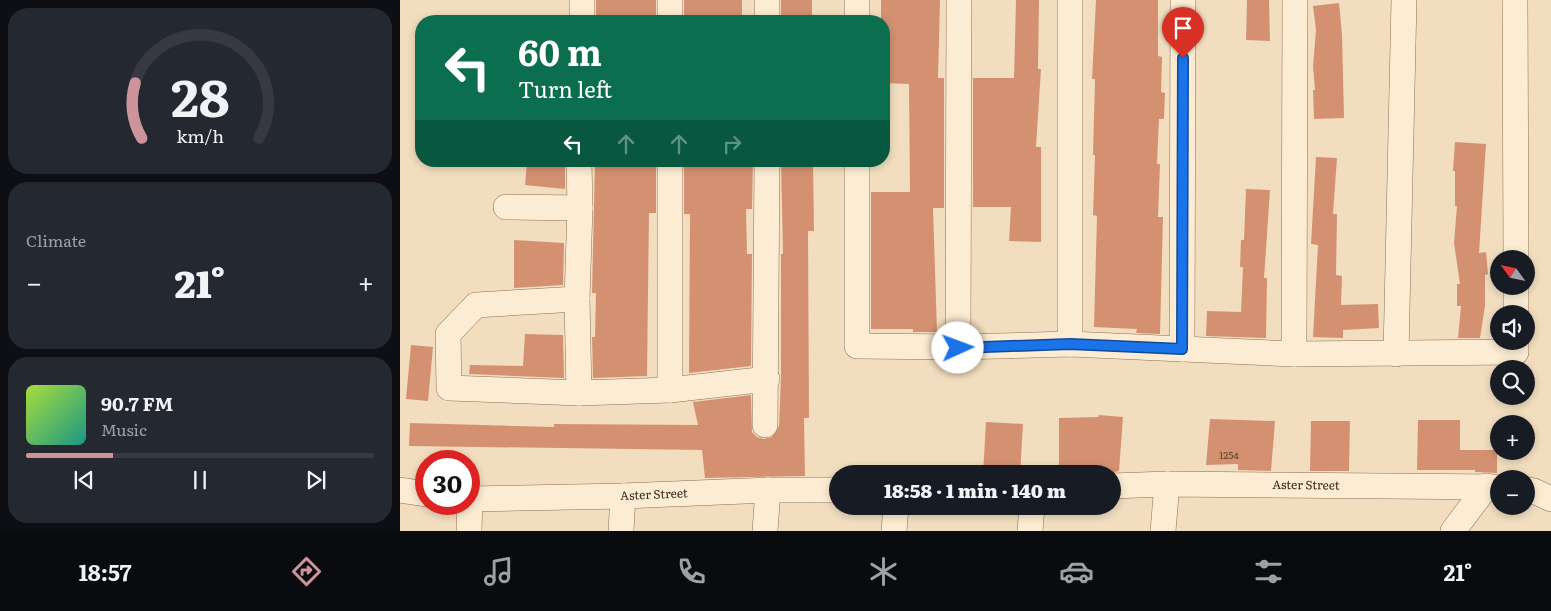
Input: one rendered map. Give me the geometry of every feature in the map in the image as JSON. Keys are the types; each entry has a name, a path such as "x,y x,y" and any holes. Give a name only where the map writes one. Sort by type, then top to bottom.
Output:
{"street":[{"path":"582,0 582,15"},
{"path":"670,0 670,15"},
{"path":"767,0 767,15"},
{"path":"857,0 857,15"},
{"path":"958,348 959,0"},
{"path":"1070,0 1070,344"},
{"path":"1182,349 1183,0"},
{"path":"1294,0 1294,354"},
{"path":"1396,354 1404,0"},
{"path":"1515,0 1516,250"},
{"path":"579,167 580,208 577,299 579,394"},
{"path":"670,167 670,390"},
{"path":"764,425 766,379 766,167"},
{"path":"857,167 857,346 958,348 1070,344 1294,354 1516,352 1516,350"},
{"path":"506,207 580,208"},
{"path":"577,299 476,305 448,334 449,388 579,394 670,390 766,379"},
{"path":"1163,531 1167,484"},
{"name":"Aster Street","path":"1121,486 1167,484 1490,487"},
{"path":"400,490 415,492"},
{"path":"765,531 768,490"},
{"name":"Aster Street","path":"480,500 768,490 829,490"},
{"path":"1453,531 1490,490"},
{"path":"1535,491 1551,499"},
{"path":"621,531 623,496"},
{"path":"469,531 470,515"},
{"path":"894,531 895,515"},
{"path":"1030,531 1031,515"}],"building":[{"path":"596,0 656,0 656,15 596,15"},
{"path":"684,0 742,0 742,15 684,15"},
{"path":"781,0 812,0 812,15 781,15"},
{"path":"881,0 940,0 938,78 944,78 944,208 933,208 937,332 913,332 913,329 871,329 871,192 910,192 909,84 890,83 890,15 881,15"},
{"path":"1016,0 1039,0 1038,69 1041,69 1036,147 1041,147 1041,242 1009,241 1011,207 973,207 973,78 1014,78"},
{"path":"1096,0 1158,0 1158,56 1162,57 1161,92 1165,93 1164,119 1159,119 1157,164 1160,164 1158,217 1163,217 1160,334 1136,333 1137,329 1094,327 1097,216 1093,215 1095,79 1092,79"},
{"path":"1247,0 1269,0 1270,41 1246,40"},
{"path":"1339,3 1342,34 1344,118 1314,119 1313,90 1315,90 1313,66 1316,30 1313,6"},
{"path":"1455,142 1486,144 1479,253 1486,252 1488,274 1485,275 1485,306 1480,338 1458,338 1461,306 1457,306 1457,284 1460,284 1454,243 1457,206 1455,206 1455,171 1453,171"},
{"path":"1316,157 1337,158 1333,214 1337,214 1336,275 1342,276 1341,305 1378,304 1379,328 1343,330 1343,338 1313,337 1318,245 1311,244"},
{"path":"527,167 565,167 565,189 525,185"},
{"path":"595,167 656,167 656,213 649,213 647,376 593,378 592,337 595,337 596,293 592,293"},
{"path":"684,167 753,167 752,209 746,209 747,254 752,254 751,366 689,373 690,214 684,214"},
{"path":"781,167 813,167 814,231 808,231 809,418 804,418 805,476 705,478 702,450 409,446 410,423 554,427 554,424 698,425 693,402 751,395 752,432 757,437 764,439 772,437 779,426 781,254 783,254"},
{"path":"1246,189 1270,190 1264,278 1267,278 1266,338 1206,336 1207,311 1241,312 1243,267 1240,267 1241,240 1244,240"},
{"path":"514,240 564,243 563,285 514,288"},
{"path":"525,334 563,335 564,378 469,374 470,365 523,366"},
{"path":"411,345 433,347 428,401 406,399"},
{"path":"1099,415 1123,417 1119,465 1059,465 1059,418 1098,417"},
{"path":"1210,419 1275,421 1271,471 1238,470 1238,464 1206,465"},
{"path":"1418,420 1460,420 1460,450 1490,450 1490,460 1497,460 1497,470 1490,470 1490,473 1475,472 1475,470 1417,470"},
{"path":"1311,421 1350,421 1349,471 1310,471"},
{"path":"986,422 1023,424 1021,465 984,465"}],"route":[{"path":"958,348 1070,344 1182,349 1183,58"}]}
